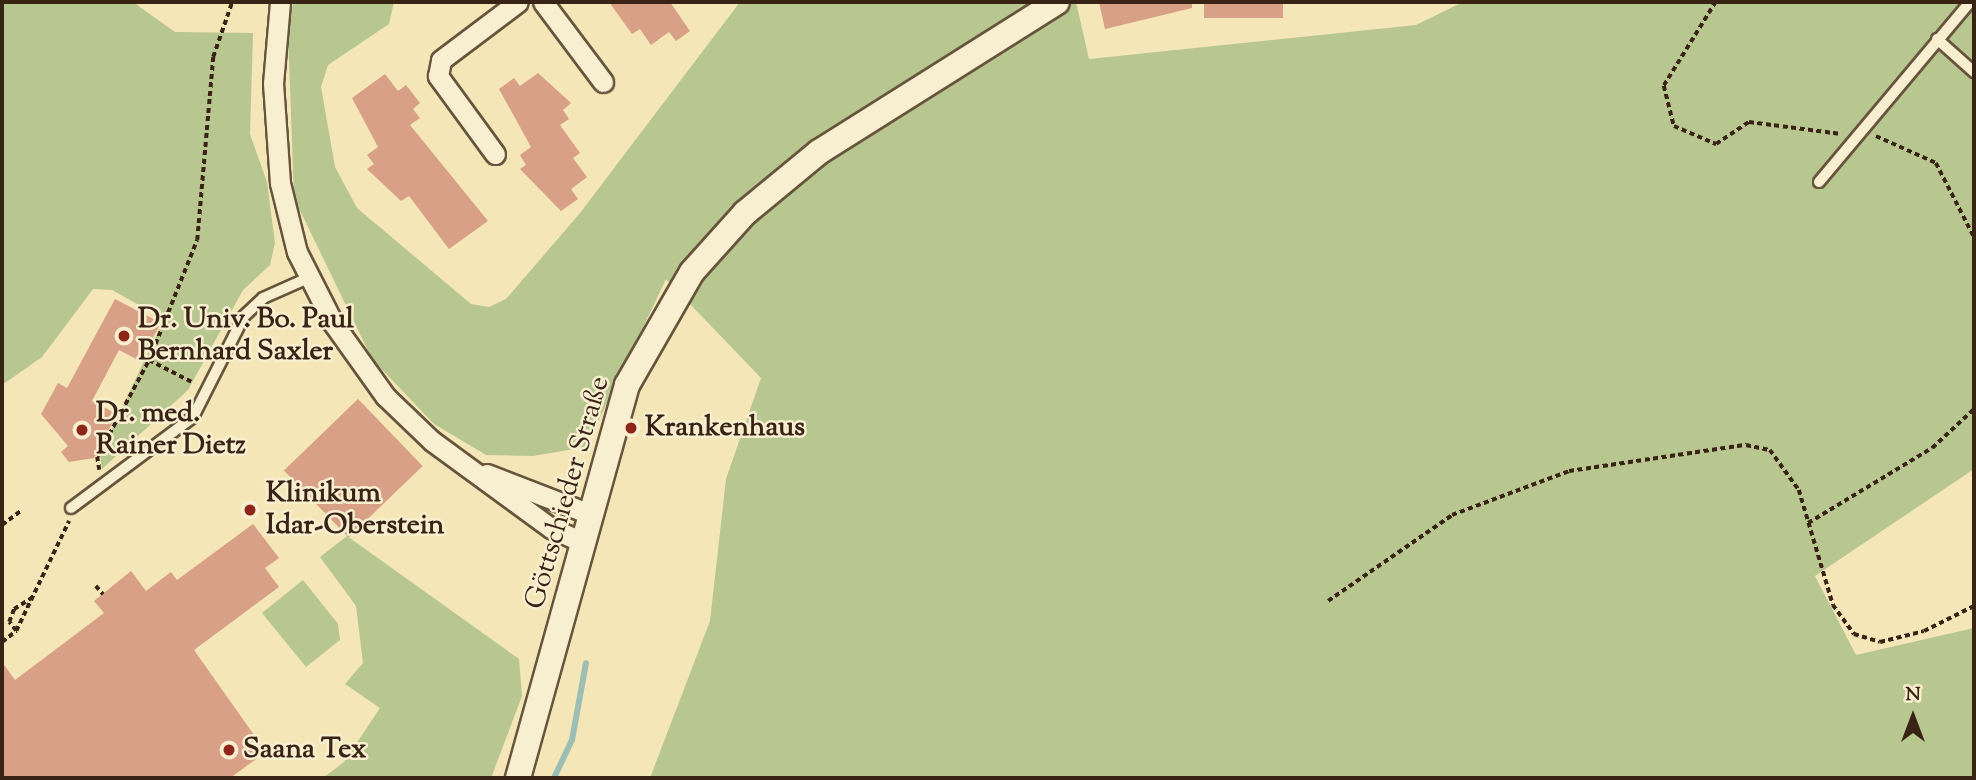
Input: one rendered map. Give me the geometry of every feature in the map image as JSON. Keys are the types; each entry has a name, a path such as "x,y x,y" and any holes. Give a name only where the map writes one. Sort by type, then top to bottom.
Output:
{"street":[{"path":"280,2 273,83 280,183 308,278 371,379 459,464 551,528 583,542"},
{"path":"495,155 438,76 441,60 518,2"},
{"path":"543,2 603,82"},
{"name":"Göttschieder Straße","path":"518,778 627,385 665,314 714,244 819,152 1058,2"},
{"path":"459,464 590,514"}],"lane":[{"path":"1819,182 1852,136 1970,2"},
{"path":"1937,39 1974,72"},
{"path":"71,508 193,417 209,391 244,316 263,298 308,278"}],"path":[{"path":"101,485 97,457 149,360 198,240 213,57 232,2"},
{"path":"1716,2 1664,86 1674,126 1716,144 1749,122 1796,123 1852,136 1875,135 1936,163 1974,237"},
{"path":"149,360 209,391"},
{"path":"1808,523 1932,448 1974,409"},
{"path":"1328,601 1452,515 1569,471 1746,445 1770,450 1783,463 1808,523 1833,605 1854,634 1880,642 1924,631 1974,606"},
{"path":"2,642 16,631 68,529 71,508"},
{"path":"2,525 22,510"},
{"path":"96,586 103,594"},
{"path":"16,631 9,622 14,608 33,597"}],"green space":[{"path":"2,2 133,2 175,32 253,33 250,134 267,182 275,243 270,265 243,290 188,390 102,469 100,454 164,319 112,290 93,289 42,357 2,385"},
{"path":"293,2 394,2 389,24 328,65 321,87 335,167 357,208 471,304 489,307 506,299 580,213 740,2 1076,2 1089,59 1416,25 1463,2 1974,2 1974,469 1815,576 1856,655 1974,628 1974,778 650,778 710,621 726,479 761,378 666,279 586,447 533,456 486,455 434,424 372,359 294,198 288,32"},
{"path":"347,536 519,659 522,696 491,778 323,778 344,762 380,708 345,684 363,663 356,606 320,557"},
{"path":"303,580 338,624 340,640 306,667 262,613"}],"building":[{"path":"609,2 670,2 690,31 676,41 669,32 651,45 640,29 632,34"},
{"path":"1099,2 1192,2 1192,8 1105,29"},
{"path":"1204,2 1283,2 1283,18 1204,18"},
{"path":"538,73 571,103 563,110 569,119 560,125 580,153 573,158 587,177 571,189 578,199 561,211 520,169 526,165 520,155 531,147 499,89 514,78 520,86"},
{"path":"385,74 398,91 406,85 420,103 413,109 420,118 410,125 488,221 449,249 409,196 401,201 367,169 374,164 367,155 378,147 352,98"},
{"path":"115,299 161,323 140,361 119,350 92,401 117,414 94,458 69,462 61,452 68,446 41,414 58,383 67,388"},
{"name":"Klinikum Idar-Oberstein","path":"358,399 423,466 349,537 284,471"},
{"path":"253,524 279,558 265,568 279,587 194,650 266,752 230,778 2,778 2,662 15,680 104,613 94,601 131,571 146,591 171,572 177,580"}],"waterway":[{"path":"554,778 572,740 586,663"}],"place":[{"name":"Dr. Univ. Bo. Paul Bernhard Saxler","path":"124,336"},
{"name":"Krankenhaus","path":"631,428"},
{"name":"Dr. med. Rainer Dietz","path":"82,430"},
{"name":"Klinikum Idar-Oberstein","path":"250,510"},
{"name":"Saana Tex","path":"229,750"}]}
